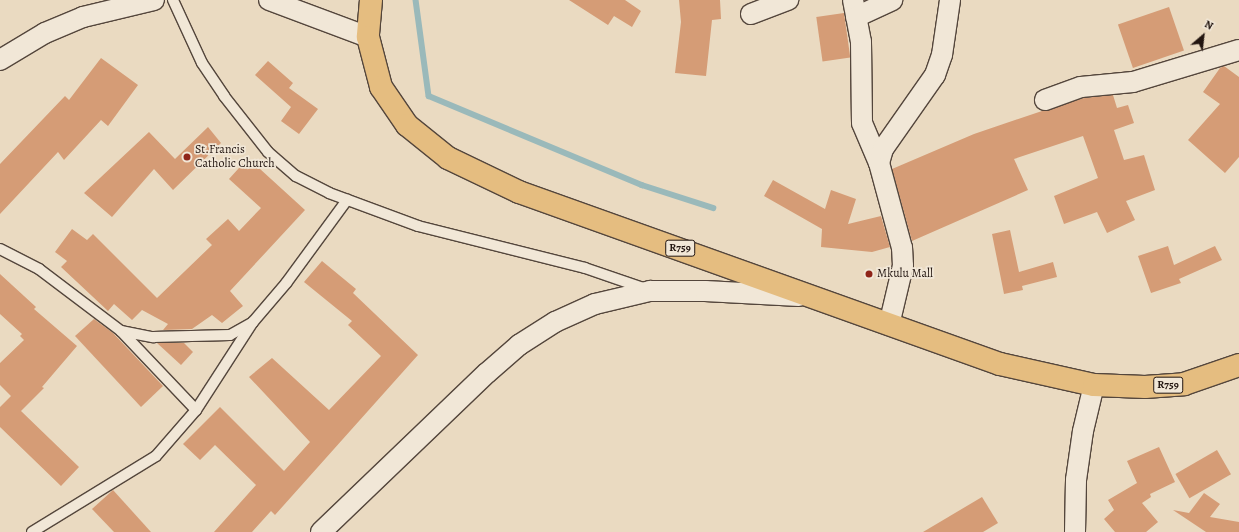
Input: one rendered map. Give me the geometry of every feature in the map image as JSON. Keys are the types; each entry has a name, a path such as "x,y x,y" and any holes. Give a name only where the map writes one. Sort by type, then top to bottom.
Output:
{"main road":[{"name":"R759","path":"371,0 368,37 381,87 406,125 448,158 519,192 647,235 811,297 1000,364 1094,386 1144,387 1184,384 1239,365"}],"street":[{"path":"0,60 45,34 83,17 154,0"},
{"path":"269,0 368,37"},
{"path":"751,14 788,0"},
{"path":"889,325 903,266 902,248 879,163 862,123 861,42 854,8 892,0"},
{"path":"879,163 883,149 935,75 943,48 950,0"},
{"path":"1045,100 1081,87 1133,82 1239,50"},
{"path":"321,532 419,435 519,345 555,322 595,304 650,291 705,291 811,297"},
{"path":"1075,532 1076,480 1084,431 1094,386"}],"lane":[{"path":"173,0 202,63 240,118 268,152 296,176 329,194 418,226 585,268 650,291"},
{"path":"32,532 156,456 196,410 253,322 287,282 347,200"},
{"path":"0,249 39,269 121,331 196,410"},
{"path":"121,331 153,337 230,335 253,322"}],"building":[{"path":"569,0 625,0 641,11 632,27 614,16 608,25"},
{"path":"679,0 720,0 721,19 712,20 706,76 675,73 681,22"},
{"path":"1169,7 1184,50 1133,68 1118,25"},
{"path":"844,13 850,58 823,61 816,17"},
{"path":"101,58 138,85 108,126 101,120 64,160 58,152 0,214 0,164 65,96 69,100"},
{"path":"268,61 293,83 289,88 318,109 299,134 281,121 291,107 255,75"},
{"path":"1224,66 1239,77 1239,157 1225,173 1188,140 1220,104 1203,92 1220,68"},
{"path":"1113,95 1117,108 1128,105 1134,123 1114,130 1124,160 1144,155 1155,190 1126,201 1135,220 1107,233 1097,212 1064,224 1054,196 1098,178 1083,136 1014,159 1028,190 912,241 892,169 974,134 1042,111 1084,98"},
{"path":"208,127 221,143 173,190 154,169 112,217 84,193 149,132 175,159"},
{"path":"248,158 305,210 230,291 243,306 222,323 212,315 192,329 163,330 168,324 142,310 132,320 114,304 108,311 61,267 67,261 55,252 72,229 87,240 93,234 157,298 212,245 206,239 228,219 239,231 261,208 229,179"},
{"path":"773,180 825,209 831,190 856,199 848,224 881,216 890,247 872,252 821,247 822,229 764,196"},
{"path":"1010,230 1019,272 1053,262 1057,277 1022,286 1023,290 1004,294 992,234"},
{"path":"1168,246 1174,265 1215,246 1222,260 1179,279 1181,283 1151,293 1138,256"},
{"path":"322,261 356,289 353,293 418,355 275,515 271,511 252,532 214,532 256,485 215,445 200,460 183,444 220,407 284,471 310,442 249,377 272,358 329,410 381,356 348,325 352,321 304,282"},
{"path":"0,274 36,307 34,309 77,346 42,387 44,388 21,411 79,467 61,486 0,427 0,407 11,396 0,385 0,363 24,340 20,336 22,334 0,314"},
{"path":"94,319 113,333 163,386 141,407 75,336"},
{"path":"157,343 184,343 193,352 181,365"},
{"path":"1159,447 1175,482 1150,494 1151,497 1142,503 1158,522 1146,532 1115,532 1104,519 1114,510 1108,500 1137,483 1127,461"},
{"path":"1217,450 1231,474 1189,498 1175,474"},
{"path":"113,490 151,532 114,532 92,509"},
{"path":"1204,493 1220,504 1210,517 1239,522 1239,532 1206,532 1173,510 1189,513"},
{"path":"982,497 998,523 983,532 923,532"}],"waterway":[{"path":"416,0 429,96 642,185 713,208"}],"place":[{"name":"St.Francis Catholic Church","path":"187,157"},
{"name":"Mkulu Mall","path":"869,274"}]}
